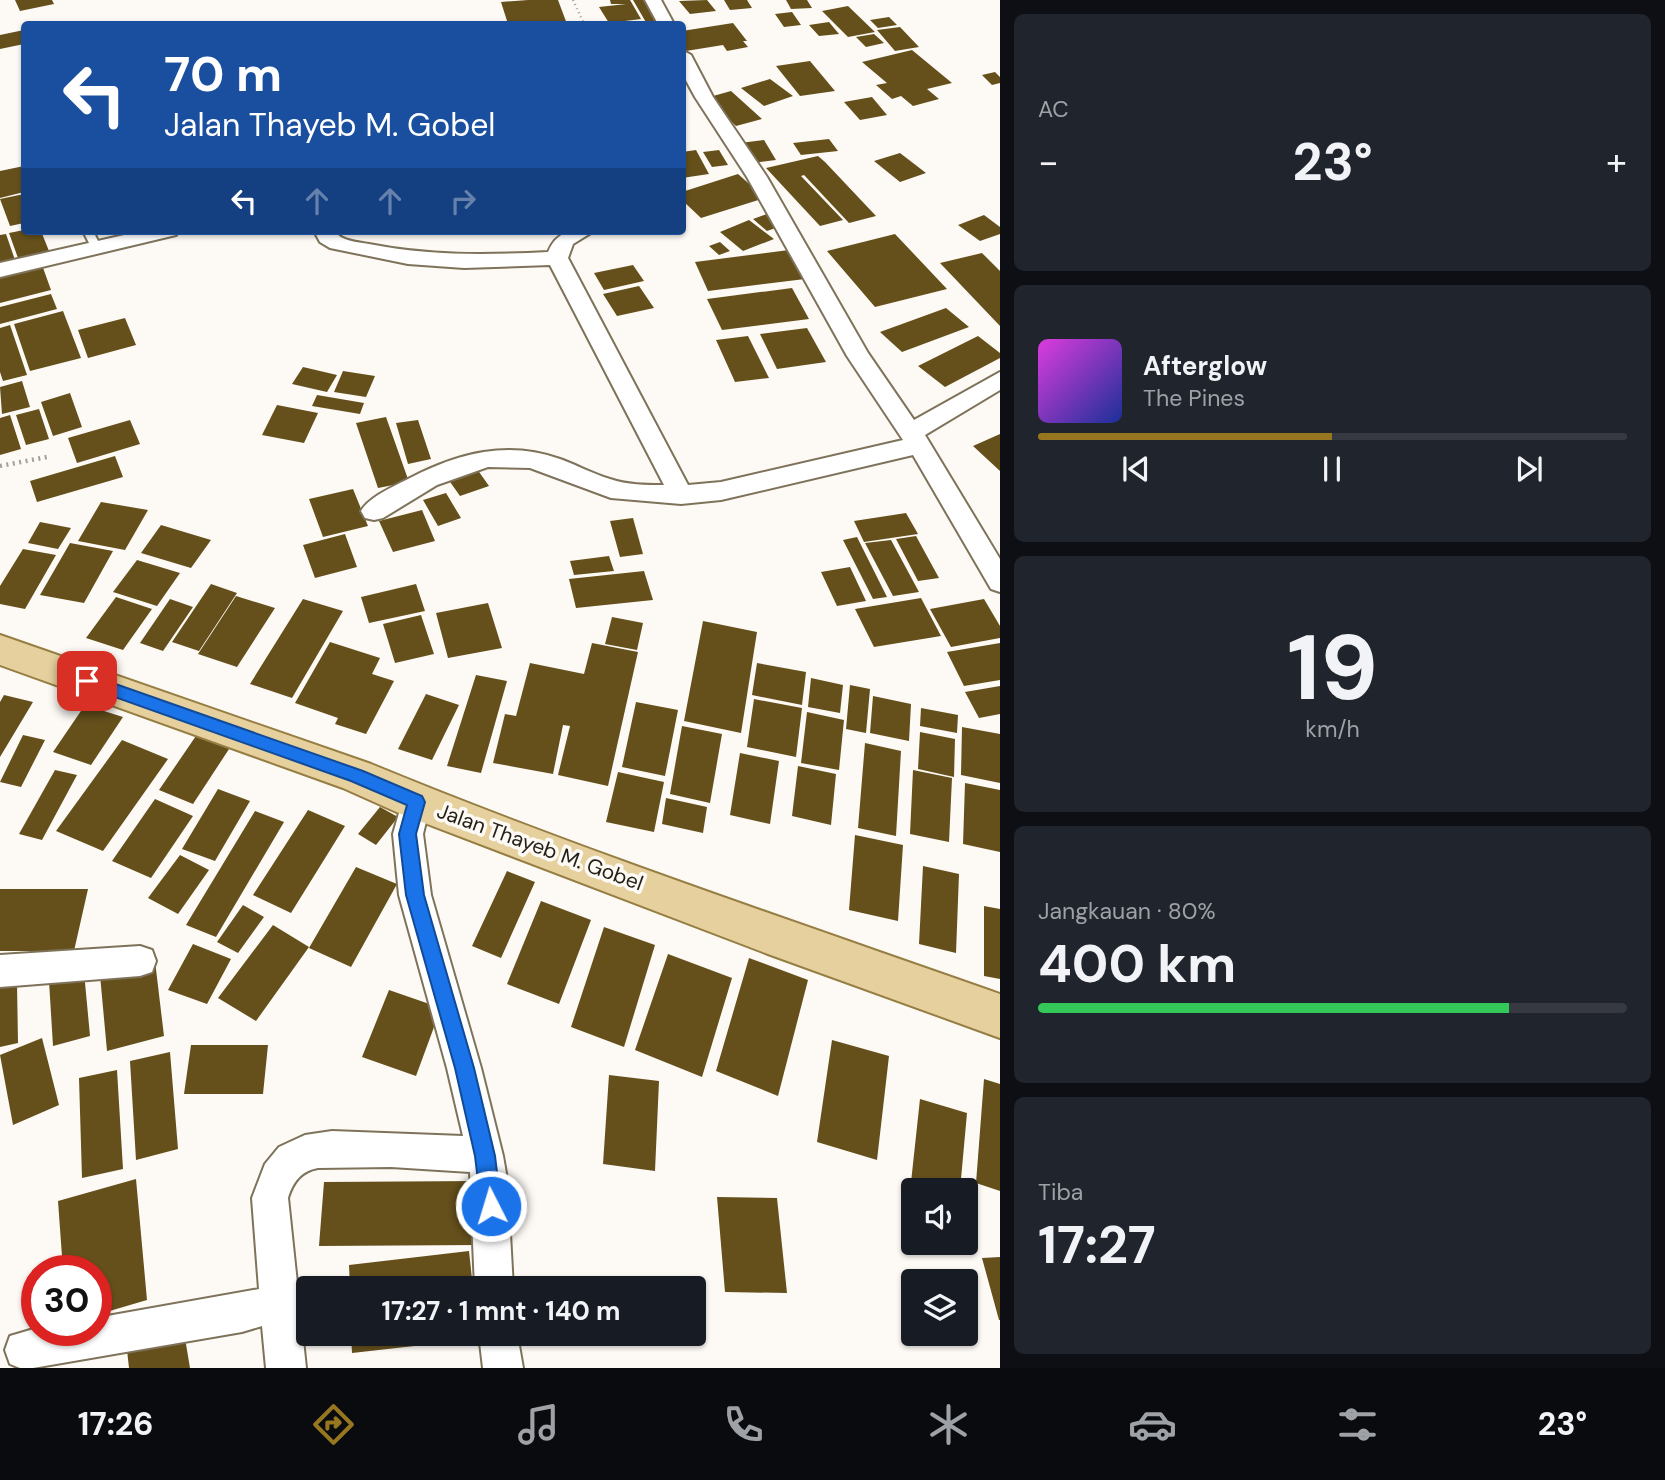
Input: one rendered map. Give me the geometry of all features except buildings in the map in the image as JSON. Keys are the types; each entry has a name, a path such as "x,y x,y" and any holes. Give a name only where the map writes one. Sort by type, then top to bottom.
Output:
{"main road":[{"name":"Jalan Thayeb M. Gobel","path":"0,650 357,776 416,802 1000,1016"}],"street":[{"path":"653,0 664,21"},
{"path":"686,63 704,97 757,177 859,356 915,439 1000,582"},
{"path":"0,270 93,240 135,235"},
{"path":"326,235 337,244 408,258 464,262 557,258"},
{"path":"576,235 559,245 557,258 681,495"},
{"path":"374,511 435,475 484,460 507,458 545,462 613,489 681,495 721,491 915,439 1000,380"},
{"path":"416,802 408,834 415,895 464,1068 485,1156 489,1179 493,1276"},
{"path":"0,971 140,961"},
{"path":"286,1368 270,1198 274,1181 286,1164 303,1153 331,1149 418,1149 485,1156"},
{"path":"24,1350 242,1312 279,1302"},
{"path":"500,1346 503,1368"}],"path":[{"path":"573,0 583,21"},
{"path":"0,466 47,457"}],"route":[{"path":"87,681 357,776 416,802 408,834 415,895 464,1068 485,1156 491,1206"}]}
